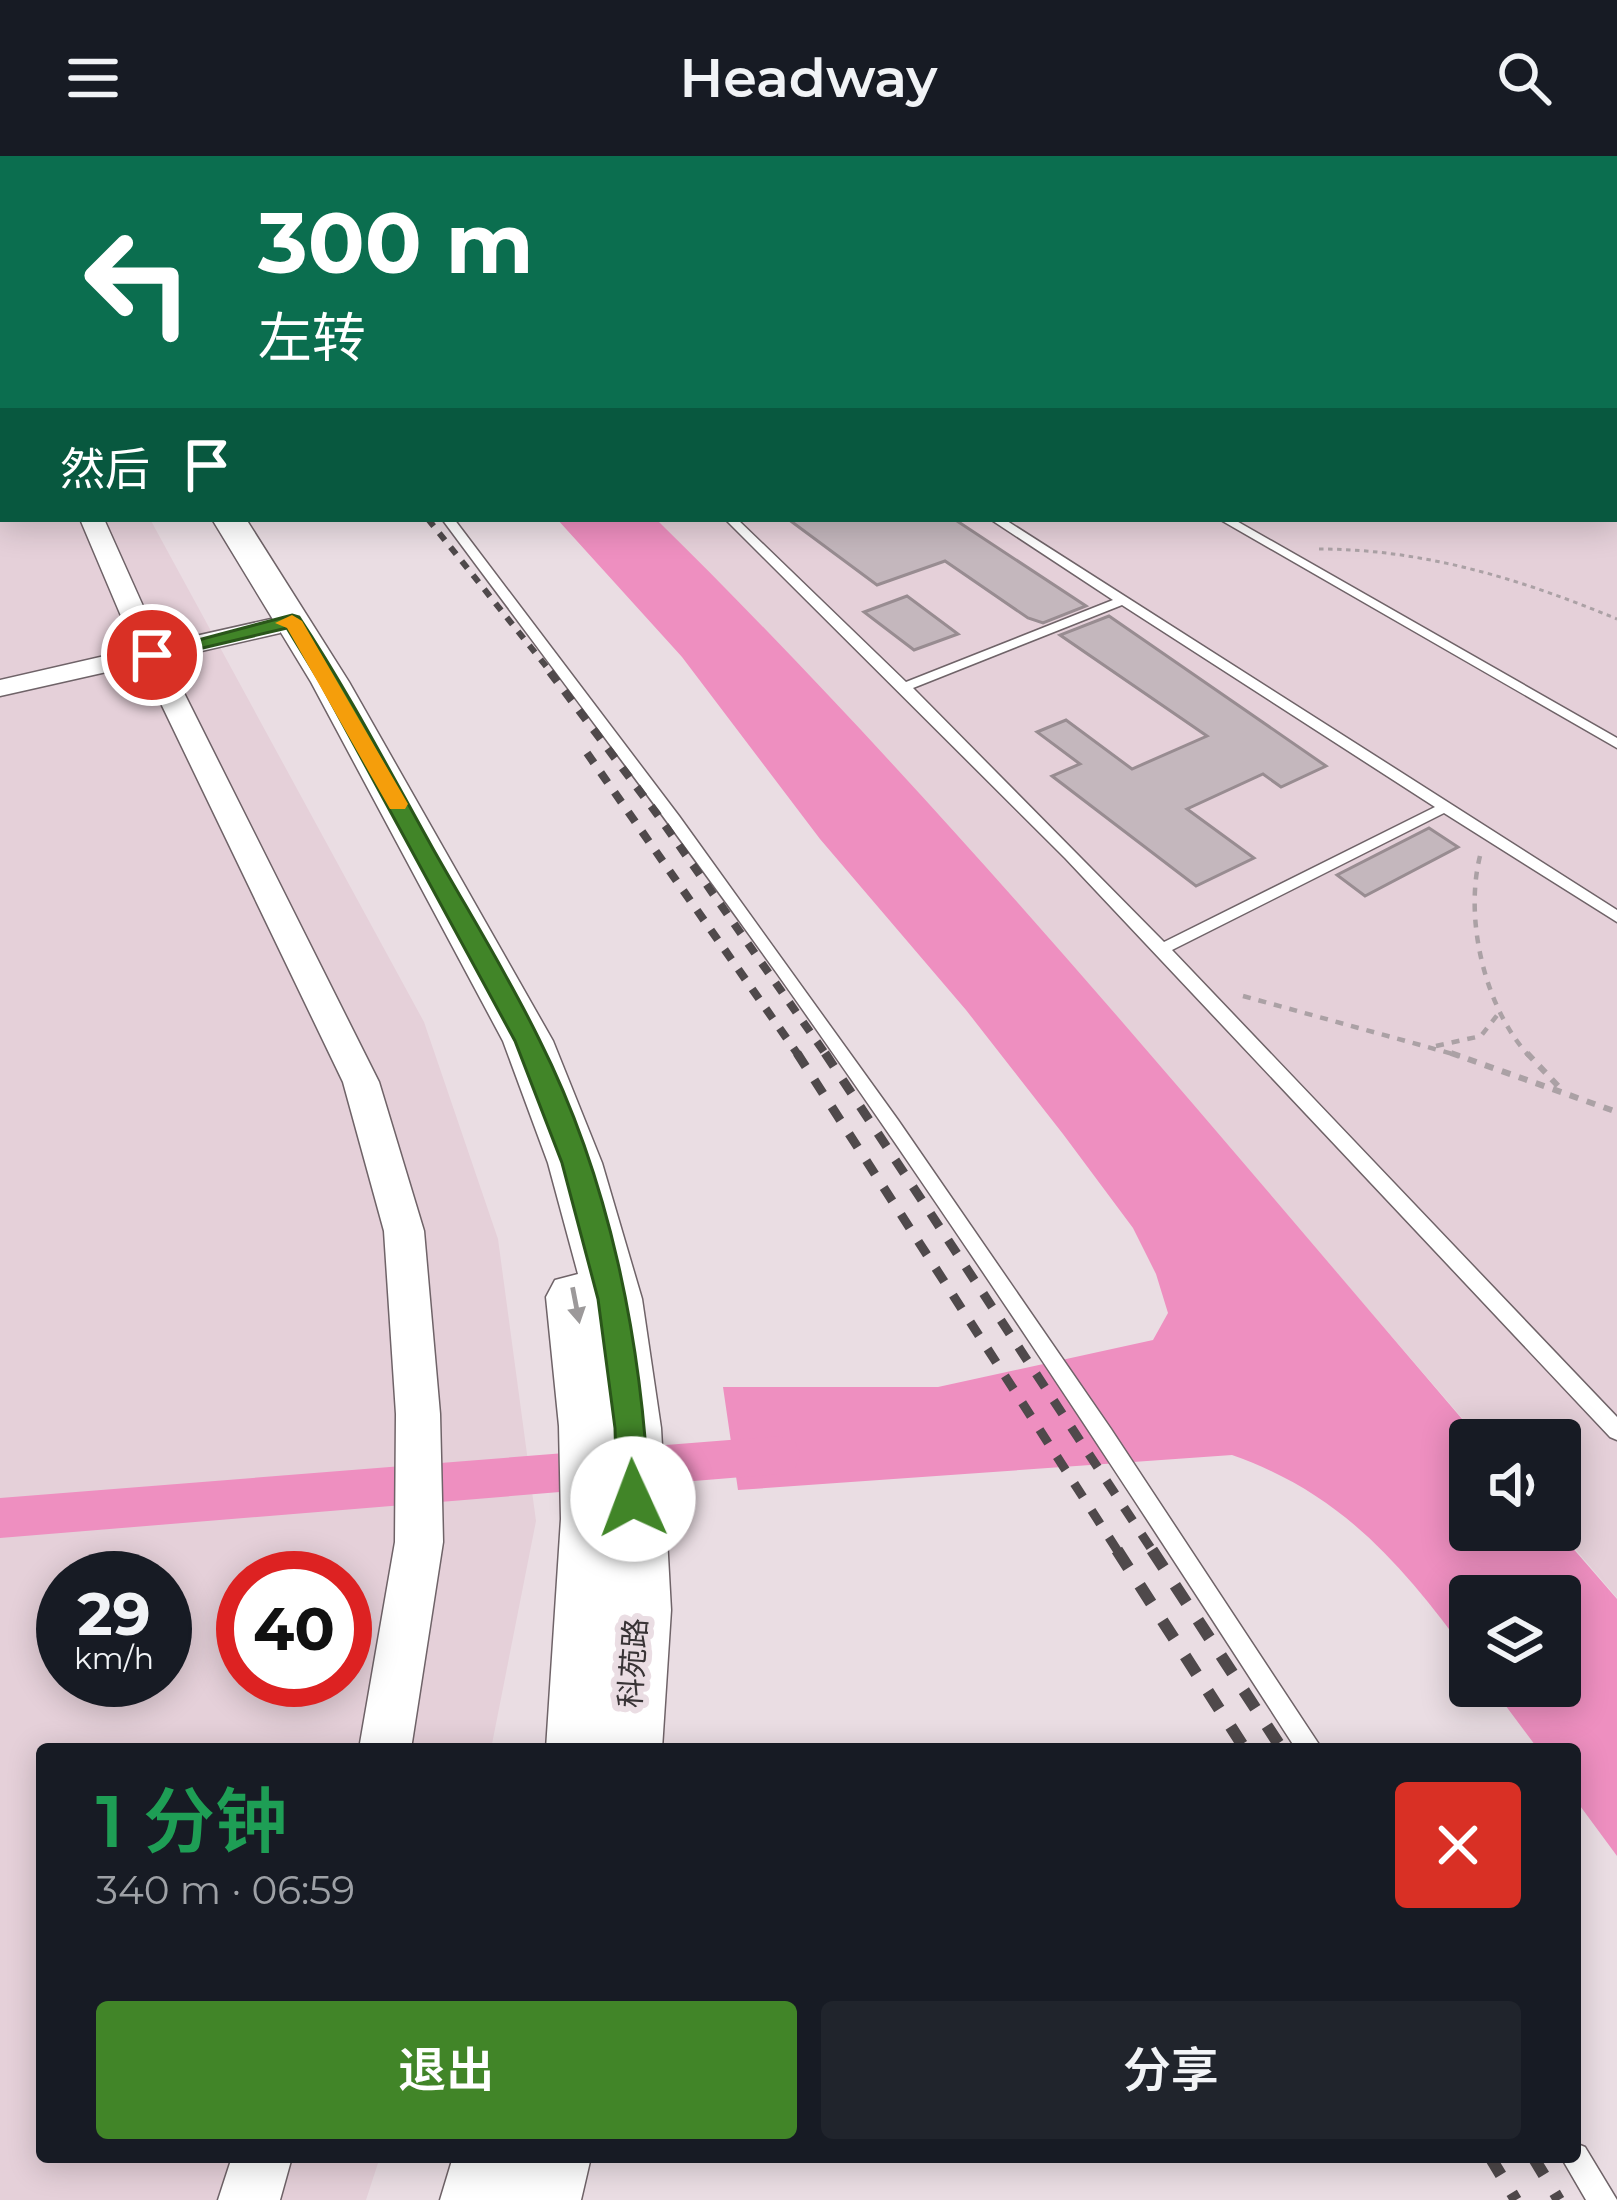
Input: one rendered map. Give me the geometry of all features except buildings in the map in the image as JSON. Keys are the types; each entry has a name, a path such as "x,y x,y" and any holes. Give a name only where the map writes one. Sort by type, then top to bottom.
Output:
{"street":[{"path":"93,522 152,655 361,1082 404,1231 418,1414 418,1542 387,1743"},
{"name":"科苑路","path":"208,522 282,624"},
{"name":"科苑路","path":"231,522 498,1050 542,1172 611,1430 614,1536 637,1610 626,1743"},
{"path":"0,688 282,624"},
{"name":"科苑路","path":"583,1743 595,1612 614,1536"},
{"path":"249,2200 260,2163"},
{"path":"483,2200 493,2163"},
{"path":"538,2200 547,2163"}],"lane":[{"path":"450,522 758,930 1153,1508 1306,1743"},
{"path":"734,522 907,686 1164,948 1617,1431"},
{"path":"1002,522 1617,917"},
{"path":"1230,522 1617,744"},
{"path":"907,686 1123,600"},
{"path":"1164,948 1444,807"},
{"path":"1579,2163 1603,2200"}],"path":[{"path":"1282,554 1331,548 1448,566 1536,588 1617,620"},
{"path":"1501,843 1481,855 1475,870 1478,920 1498,1014 1561,1090"},
{"path":"1202,988 1310,1011 1434,1047 1617,1112"},
{"path":"1434,1047 1480,1036 1498,1014"}],"shaded area":[{"path":"0,522 152,522 424,1022 498,1239 536,1521 492,1743 36,1743 36,2163 378,2163 366,2200 0,2200"},
{"path":"560,522 659,522 871,741 1078,971 1462,1419 1449,1419 1449,1551 1575,1551 1617,1599 1617,1856 1581,1807 1581,1743 1534,1743 1507,1707 1581,1707 1581,1575 1449,1575 1449,1630 1394,1563 1338,1512 1271,1471 1232,1455 738,1490 723,1387 938,1387 1153,1340 1168,1313 1156,1274 1133,1228 966,1010 820,839 682,657"},
{"path":"659,522 1617,522 1617,1598 1577,1551 1581,1551 1581,1419 1463,1419 1027,914 850,719"}],"waterway":[{"path":"0,1518 780,1455"}],"railway":[{"path":"430,522 553,675"},
{"path":"550,672 657,814 827,1055"},
{"path":"587,753 798,1055"},
{"path":"798,1055 1119,1553"},
{"path":"827,1055 1154,1553"},
{"path":"1117,1550 1241,1743"},
{"path":"1152,1550 1278,1743"},
{"path":"1494,2163 1516,2200"},
{"path":"1537,2163 1559,2200"}],"slow traffic":[{"path":"284,623 292,621 398,804"}],"route":[{"path":"152,655 292,621 330,682 528,1041 575,1163 613,1299 630,1428 633,1499"}]}
